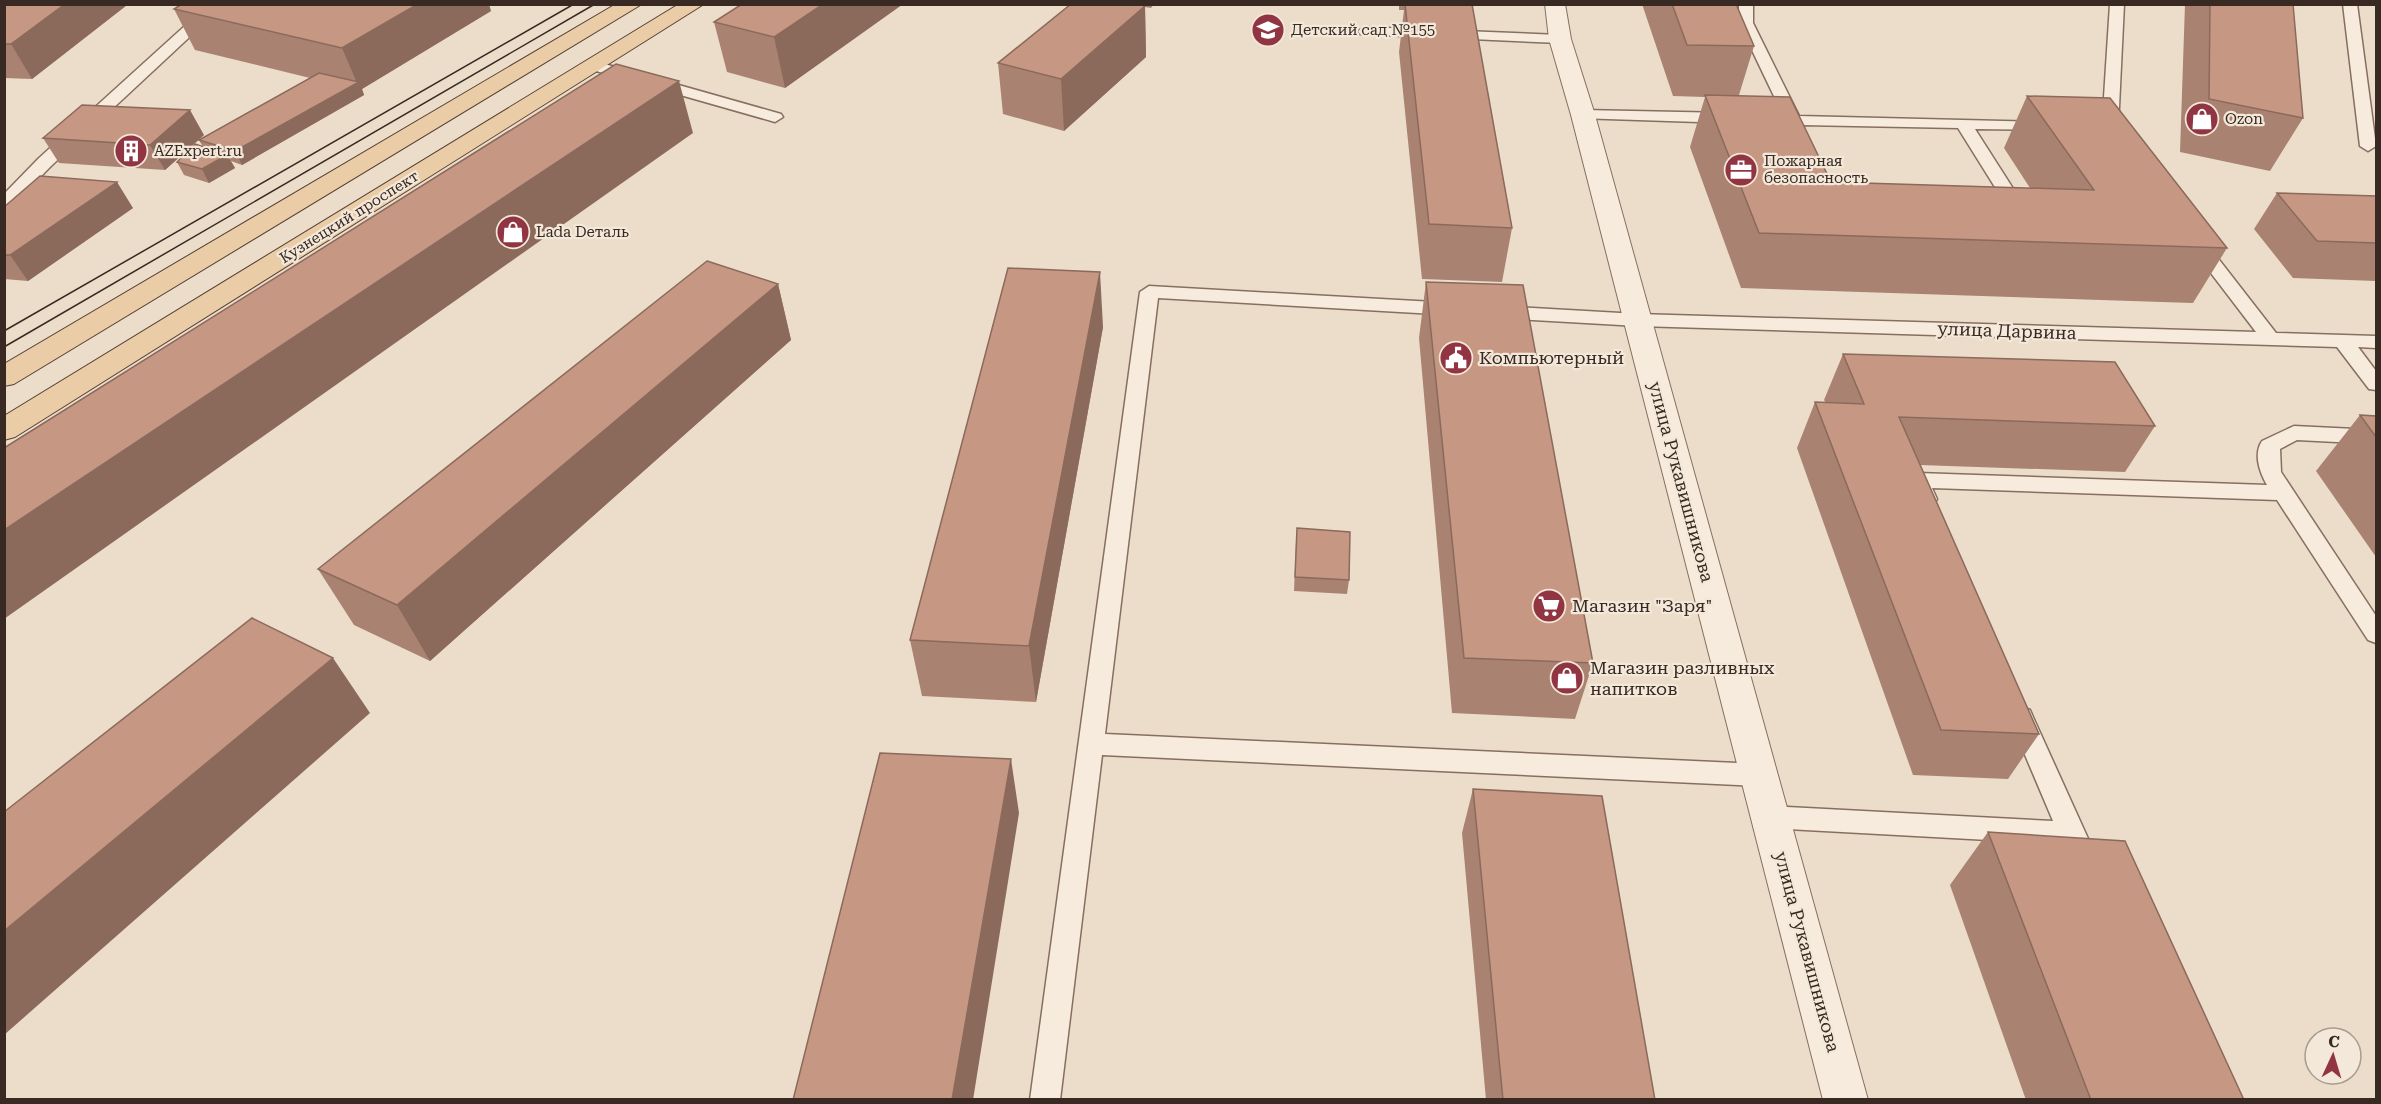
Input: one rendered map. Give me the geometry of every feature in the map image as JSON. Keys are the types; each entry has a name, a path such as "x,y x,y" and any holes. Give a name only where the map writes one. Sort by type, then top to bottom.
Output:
{"main road":[{"path":"4,377 632,4"},
{"name":"Кузнецкий проспект","path":"4,430 694,4"}],"street":[{"name":"улица Рукавишникова","path":"1555,4 1560,39 1583,115 1846,1100"}],"lane":[{"path":"4,204 45,162 218,4"},
{"path":"1746,4 1746,23 1803,141"},
{"path":"2117,4 2102,126 2122,144"},
{"path":"2350,4 2368,146"},
{"path":"1365,31 1560,39"},
{"path":"594,66 775,117"},
{"path":"1583,115 2063,125"},
{"path":"1963,123 2029,229"},
{"path":"2186,228 2271,339"},
{"name":"улица Дарвина","path":"1090,744 1149,292 1638,320 2376,342"},
{"path":"2343,341 2376,384"},
{"path":"2376,437 2294,433 2268,446 2270,472 2376,634"},
{"path":"1936,523 1918,480 2285,493"},
{"path":"2011,694 2095,887"},
{"path":"1045,1100 1090,744 1759,775"},
{"path":"1770,817 2072,833"}],"building":[{"path":"4,4 65,4 11,44 4,44"},
{"path":"182,4 418,4 342,48 174,9"},
{"path":"742,4 823,4 774,37 714,22"},
{"path":"1071,4 1145,6 1061,79 998,63"},
{"path":"1405,4 1472,4 1512,228 1429,224"},
{"path":"1672,4 1736,4 1754,46 1687,45"},
{"path":"2210,4 2293,4 2303,118 2209,99"},
{"path":"616,64 679,81 4,530 4,448"},
{"path":"319,73 359,82 235,151 199,140"},
{"path":"1705,95 1790,97 1831,182 2094,190 2027,96 2110,98 2227,248 1759,233"},
{"path":"82,105 190,110 150,145 43,138"},
{"path":"195,144 227,155 202,169 177,162"},
{"path":"40,176 117,182 10,255 4,255 4,207"},
{"path":"2277,193 2376,196 2376,243 2317,241"},
{"path":"707,261 778,284 397,605 318,569"},
{"path":"1008,268 1100,272 1029,646 910,640"},
{"path":"1426,282 1523,285 1593,663 1464,658"},
{"path":"1843,354 2115,362 2155,426 1899,417 2039,734 1941,730 1815,402 1864,404"},
{"path":"2360,415 2376,416 2376,437"},
{"path":"1297,528 1350,532 1349,580 1295,577"},
{"path":"252,618 333,658 4,931 4,812"},
{"path":"880,753 1011,759 952,1100 793,1100"},
{"path":"1473,789 1602,796 1655,1100 1503,1100"},
{"path":"1988,832 2125,841 2244,1100 2091,1100"}],"tram line":[{"path":"4,331 574,4"},
{"path":"4,347 595,4"}],"place":[{"name":"Детский сад №155","path":"1268,30"},
{"name":"Ozon","path":"2202,119"},
{"name":"AZExpert.ru","path":"131,151"},
{"name":"Пожарная безопасность","path":"1741,170"},
{"name":"Lada Dеталь","path":"513,232"},
{"name":"Компьютерный","path":"1456,358"},
{"name":"Магазин \"Заря\"","path":"1549,606"},
{"name":"Магазин разливных напитков","path":"1567,678"}]}
